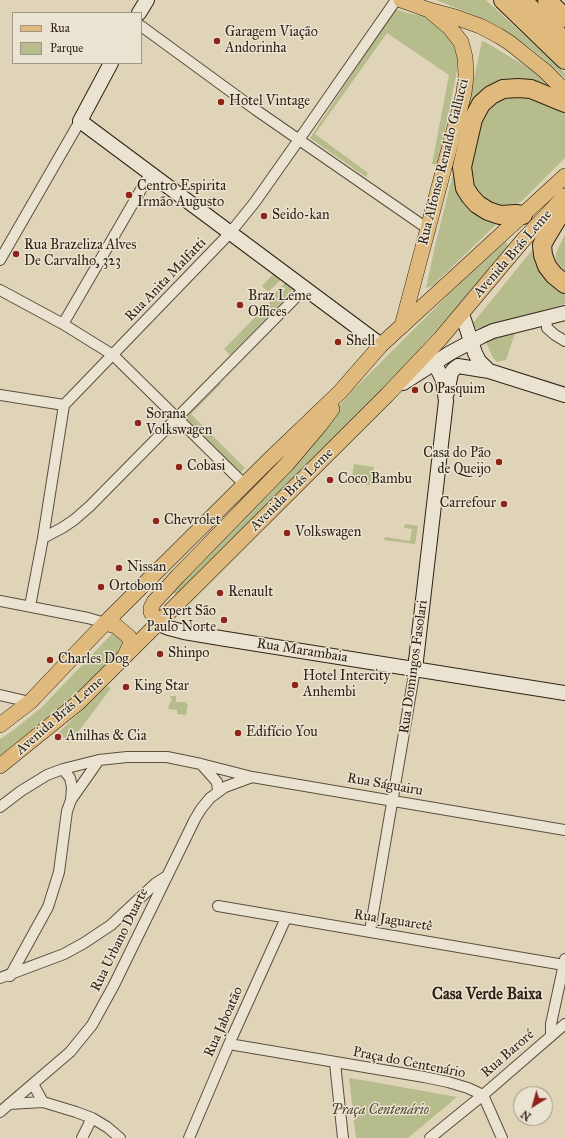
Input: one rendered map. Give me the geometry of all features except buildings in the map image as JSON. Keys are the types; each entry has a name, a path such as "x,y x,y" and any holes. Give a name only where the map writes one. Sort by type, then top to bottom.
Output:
{"highway":[{"path":"503,0 565,60"},
{"path":"522,0 565,41"},
{"path":"537,0 565,26"},
{"path":"547,0 565,18"},
{"path":"523,215 500,215 488,211 477,204 465,188 462,167 473,119 481,104 491,95 503,89 531,89 565,103"},
{"path":"565,206 544,238 542,245 543,255 547,266 554,275 565,284"}],"main road":[{"path":"401,0 429,10 455,16 480,26 499,36 545,71 565,91"},
{"path":"492,0 565,68"},
{"name":"Rua Alfonso Renaldo Gallucci","path":"402,326 464,93 466,75 465,57 461,42 450,28 429,10"},
{"name":"Avenida Brás Leme","path":"0,725 30,702 105,623 244,484 340,392 381,345 565,176"},
{"name":"Avenida Brás Leme","path":"0,766 78,703 159,624 387,395 440,339 524,239 565,196"},
{"path":"159,624 151,612 154,602 287,464 328,415 340,392"},
{"path":"105,623 116,626 129,637 131,643 130,647 122,660"}],"street":[{"path":"140,12 147,0"},
{"name":"Rua Anita Malfatti","path":"64,405 230,233 255,202 396,0"},
{"path":"142,27 298,140 428,229"},
{"path":"0,260 80,121 110,64"},
{"path":"80,121 381,345"},
{"path":"63,324 150,174"},
{"path":"43,538 74,520 90,506 305,288"},
{"path":"0,290 63,324 113,355 244,484"},
{"path":"387,395 434,362 470,341 493,331 565,313"},
{"path":"462,314 470,341 479,361 489,371 565,395"},
{"path":"546,318 547,328 565,341"},
{"name":"Rua Domingos Fasolari","path":"434,362 443,380 446,401"},
{"name":"Rua Domingos Fasolari","path":"370,931 415,669 446,401 451,373 456,367 489,371"},
{"path":"0,395 64,405 43,538 30,606"},
{"path":"0,601 88,618 105,623"},
{"name":"Rua Marambaia","path":"159,624 184,632 565,693"},
{"path":"0,695 30,702"},
{"name":"Rua Ságuairu","path":"0,807 35,782 63,768 99,760 127,757 167,757 252,777 565,830"},
{"path":"5,977 48,907 59,872 67,811 72,800 99,760"},
{"path":"201,764 217,782 218,792"},
{"path":"63,768 70,778 72,800"},
{"name":"Rua Urbano Duarte","path":"0,1112 70,1052 92,1025 150,913 195,820 210,798 225,787 252,777"},
{"path":"5,977 64,954 105,928 156,883 168,875"},
{"name":"Rua Jaguaretê","path":"218,906 564,962"},
{"path":"127,910 137,908 150,913"},
{"name":"Rua Jaboatão","path":"189,1138 229,1044 286,918"},
{"path":"552,1035 551,1024 564,962"},
{"path":"552,1035 565,1024"},
{"name":"Rua Baroré","path":"483,1095 552,1035"},
{"path":"229,1044 335,1063"},
{"name":"Praça do Centenário","path":"343,1138 335,1063 448,1082 468,1088 483,1095"},
{"path":"33,1084 42,1102"},
{"path":"430,1138 483,1095 502,1138"},
{"path":"9,1104 42,1102 92,1118 107,1127 120,1138"},
{"path":"82,1138 92,1118"}],"green space":[{"path":"436,0 486,0 565,73 565,78 529,47 500,28 479,17"},
{"path":"395,9 411,14 432,17 454,40 457,53 457,71 438,165 432,164 449,75 387,33 315,134 368,173 366,177 310,138"},
{"path":"482,41 537,73 562,96 524,81 465,121"},
{"path":"523,92 565,111 565,158 522,201 515,205 502,205 492,202 477,192 471,183 470,173 481,121 487,111 498,99"},
{"path":"454,170 501,220 432,286 426,288 435,246"},
{"path":"565,234 565,271 556,260 556,253"},
{"path":"504,239 511,249 469,293 385,388 178,597 172,591 237,511 234,506 270,470 289,459 293,460 354,389"},
{"path":"533,249 537,250 565,292 565,304 476,329 473,323"},
{"path":"275,272 284,277 268,292 262,286"},
{"path":"288,280 294,288 230,355 224,349 274,298 272,296"},
{"path":"507,331 515,333 506,360 497,362 493,358 486,342 490,338"},
{"path":"219,382 221,384 191,414 245,468 240,473 186,420 186,415"},
{"path":"354,464 374,467 371,485 351,483"},
{"path":"405,524 418,526 415,544 384,540 385,537 410,541 412,529 404,528"},
{"path":"123,622 137,638 79,693 0,758 0,739 41,708"},
{"path":"107,686 111,688 70,743 58,733"},
{"path":"170,696 176,696 176,702 186,702 186,704 188,704 186,715 177,714 177,710 168,709 170,702 172,701"},
{"name":"Praça Centenário","path":"349,1078 457,1097 408,1138 356,1138"}],"place":[{"name":"Garagem Viação Andorinha","path":"217,41"},
{"name":"Hotel Vintage","path":"221,102"},
{"name":"Centro Espirita Irmão Augusto","path":"129,195"},
{"name":"Seido-kan","path":"264,216"},
{"name":"Rua Brazeliza Alves De Carvalho, 323","path":"16,254"},
{"name":"Braz Leme Offices","path":"240,305"},
{"name":"Shell","path":"338,342"},
{"name":"O Pasquim","path":"415,390"},
{"name":"Sorana Volkswagen","path":"138,423"},
{"name":"Casa do Pão de Queijo","path":"499,462"},
{"name":"Cobasi","path":"179,467"},
{"name":"Coco Bambu","path":"330,480"},
{"name":"Carrefour","path":"504,504"},
{"name":"Chevrolet","path":"156,521"},
{"name":"Volkswagen","path":"287,533"},
{"name":"Nissan","path":"119,568"},
{"name":"Ortobom","path":"101,587"},
{"name":"Renault","path":"220,593"},
{"name":"xpert São Paulo Norte","path":"224,620"},
{"name":"Shinpo","path":"160,654"},
{"name":"Charles Dog","path":"50,660"},
{"name":"Hotel Intercity Anhembi","path":"295,685"},
{"name":"King Star","path":"126,687"},
{"name":"Edifício You","path":"238,733"},
{"name":"Anilhas & Cia","path":"58,737"}],"district":[{"name":"Casa Verde Baixa","path":"487,995"}]}
